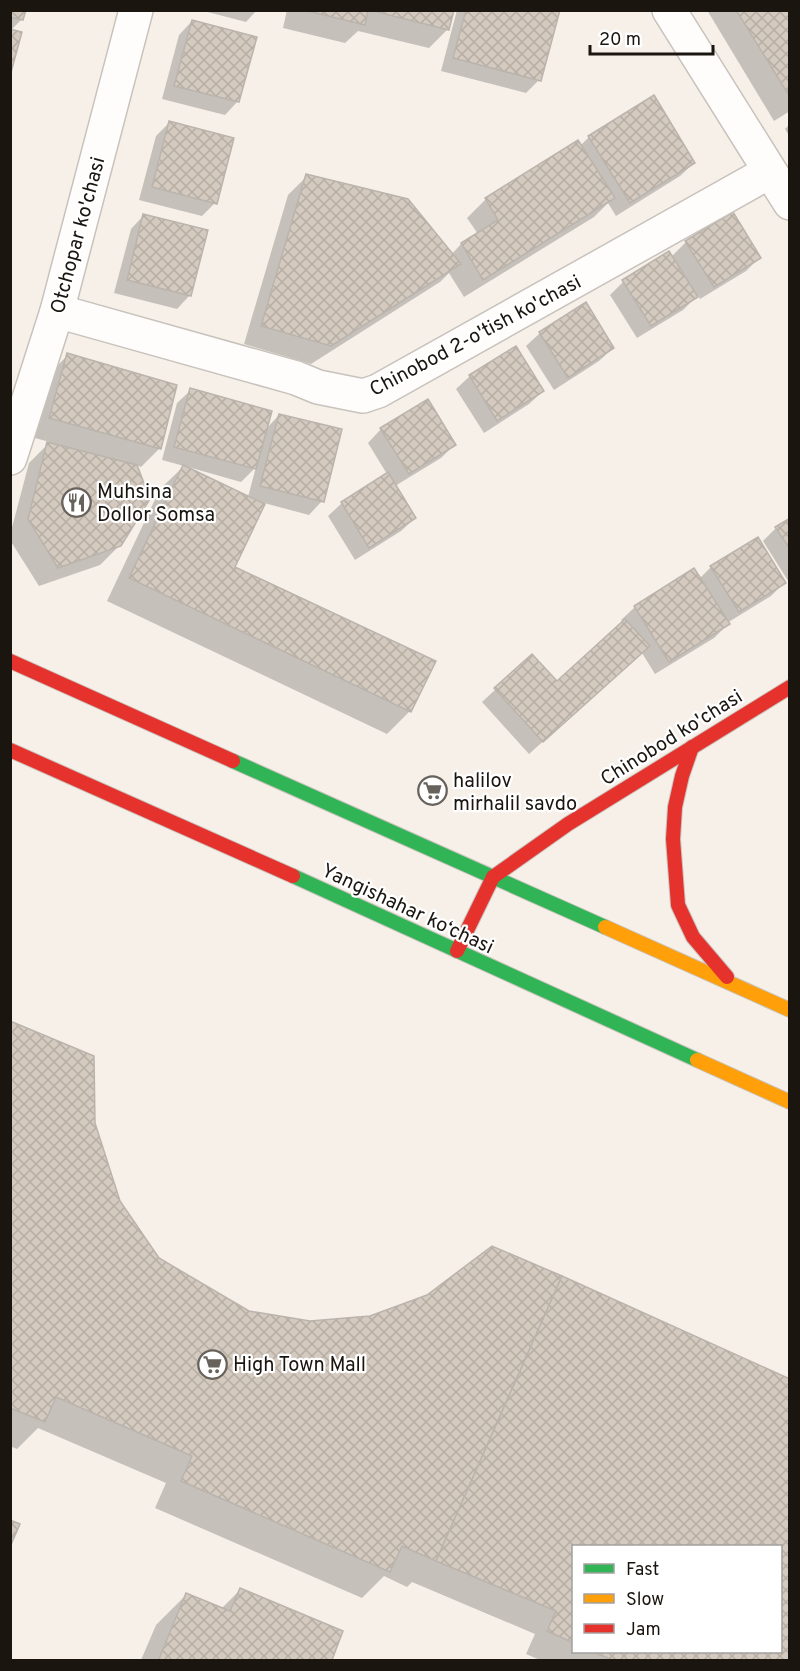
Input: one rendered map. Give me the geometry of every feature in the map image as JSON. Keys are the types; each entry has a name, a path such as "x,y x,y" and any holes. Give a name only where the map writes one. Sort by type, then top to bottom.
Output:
{"main road":[{"path":"10,661 789,1010"},
{"name":"Chinobod ko'chasi","path":"457,951 494,877 568,824 789,687"},
{"path":"693,747 682,776 675,807 673,839 678,905 693,937 735,985"},
{"name":"Yangishahar ko‘chasi","path":"10,750 352,902 789,1102"}],"street":[{"name":"Otchopar ko'chasi","path":"10,458 57,311 136,10"},
{"path":"669,10 789,203"},
{"name":"Chinobod 2-o'tish ko'chasi","path":"57,311 296,378 318,387 363,396 378,391 769,172"}],"building":[{"path":"10,10 26,10 23,20 10,17"},
{"path":"304,10 368,10 365,25"},
{"path":"369,10 454,10 449,30"},
{"path":"466,10 560,10 541,81 453,58"},
{"path":"736,10 790,10 790,97"},
{"path":"192,20 257,37 239,102 174,86"},
{"path":"10,29 22,32 10,76"},
{"path":"654,95 695,163 630,203 588,136"},
{"path":"169,121 234,138 217,204 152,187"},
{"path":"578,140 615,198 483,280 461,243 498,220 485,198"},
{"path":"306,174 408,199 461,264 331,346 261,326"},
{"path":"733,212 761,258 714,287 685,241"},
{"path":"143,214 208,230 191,296 127,280"},
{"path":"669,251 698,297 651,326 622,280"},
{"path":"586,302 614,348 568,378 539,332"},
{"path":"516,346 544,391 497,421 469,375"},
{"path":"67,353 177,385 161,449 49,418"},
{"path":"190,388 272,411 256,469 174,447"},
{"path":"428,399 456,445 409,474 380,428"},
{"path":"279,414 342,429 324,502 260,486"},
{"path":"47,442 137,465 150,499 121,546 58,568 28,519"},
{"path":"183,465 265,504 235,567 436,661 411,712 129,578"},
{"path":"388,472 416,518 369,548 341,502"},
{"path":"790,518 790,549 775,527"},
{"path":"758,537 786,583 739,612 710,566"},
{"path":"694,568 730,624 669,662 634,606"},
{"path":"625,619 650,646 543,742 494,688 532,654 557,681"},
{"path":"10,1021 94,1056 95,1123 120,1201 159,1258 249,1311 310,1321 370,1316 427,1295 492,1246 562,1276 436,1561 402,1546 390,1572 181,1481 192,1456 56,1397 45,1422 10,1408"},
{"path":"562,1276 790,1379 790,1660 613,1660 596,1653 782,1653 782,1545 572,1545 572,1642 547,1631 556,1611 436,1561"},
{"path":"10,1520 20,1524 10,1547"},
{"path":"240,1588 343,1631 332,1660 159,1659 186,1593 230,1611"}],"traffic: fast":[{"path":"233,761 605,927"},
{"path":"293,876 697,1060"}],"traffic: slow":[{"path":"605,927 790,1010"},
{"path":"697,1060 790,1102"}],"traffic: jam":[{"path":"10,661 233,761"},
{"path":"493,877 568,824 790,687"},
{"path":"692,747 675,807 673,839 678,905 693,937 727,977"},
{"path":"10,750 293,876"},
{"path":"457,951 493,877"}],"place":[{"name":"Muhsina Dollor Somsa","path":"76,503"},
{"name":"halilov mirhalil savdo","path":"432,791"},
{"name":"High Town Mall","path":"212,1364"}]}
